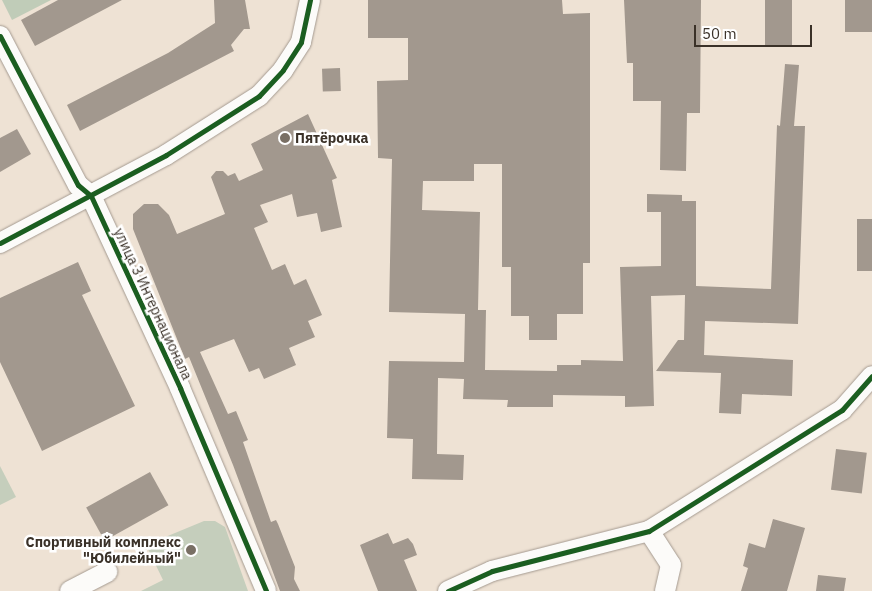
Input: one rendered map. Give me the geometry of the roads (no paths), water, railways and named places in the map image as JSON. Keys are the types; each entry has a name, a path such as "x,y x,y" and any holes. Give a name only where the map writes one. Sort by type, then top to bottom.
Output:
{"street":[{"path":"0,243 166,155 259,96 283,70 301,42 310,0"},
{"name":"улица 3 Интернационала","path":"0,36 78,185 91,196 180,388 266,591"},
{"path":"448,591 492,571 649,531 842,410 872,376"},
{"path":"649,531 671,565 665,591"},
{"path":"70,591 107,572"}],"place":[{"name":"Пятёрочка","path":"285,138"},
{"name":"Спортивный комплекс \"Юбилейный\"","path":"191,550"}]}
